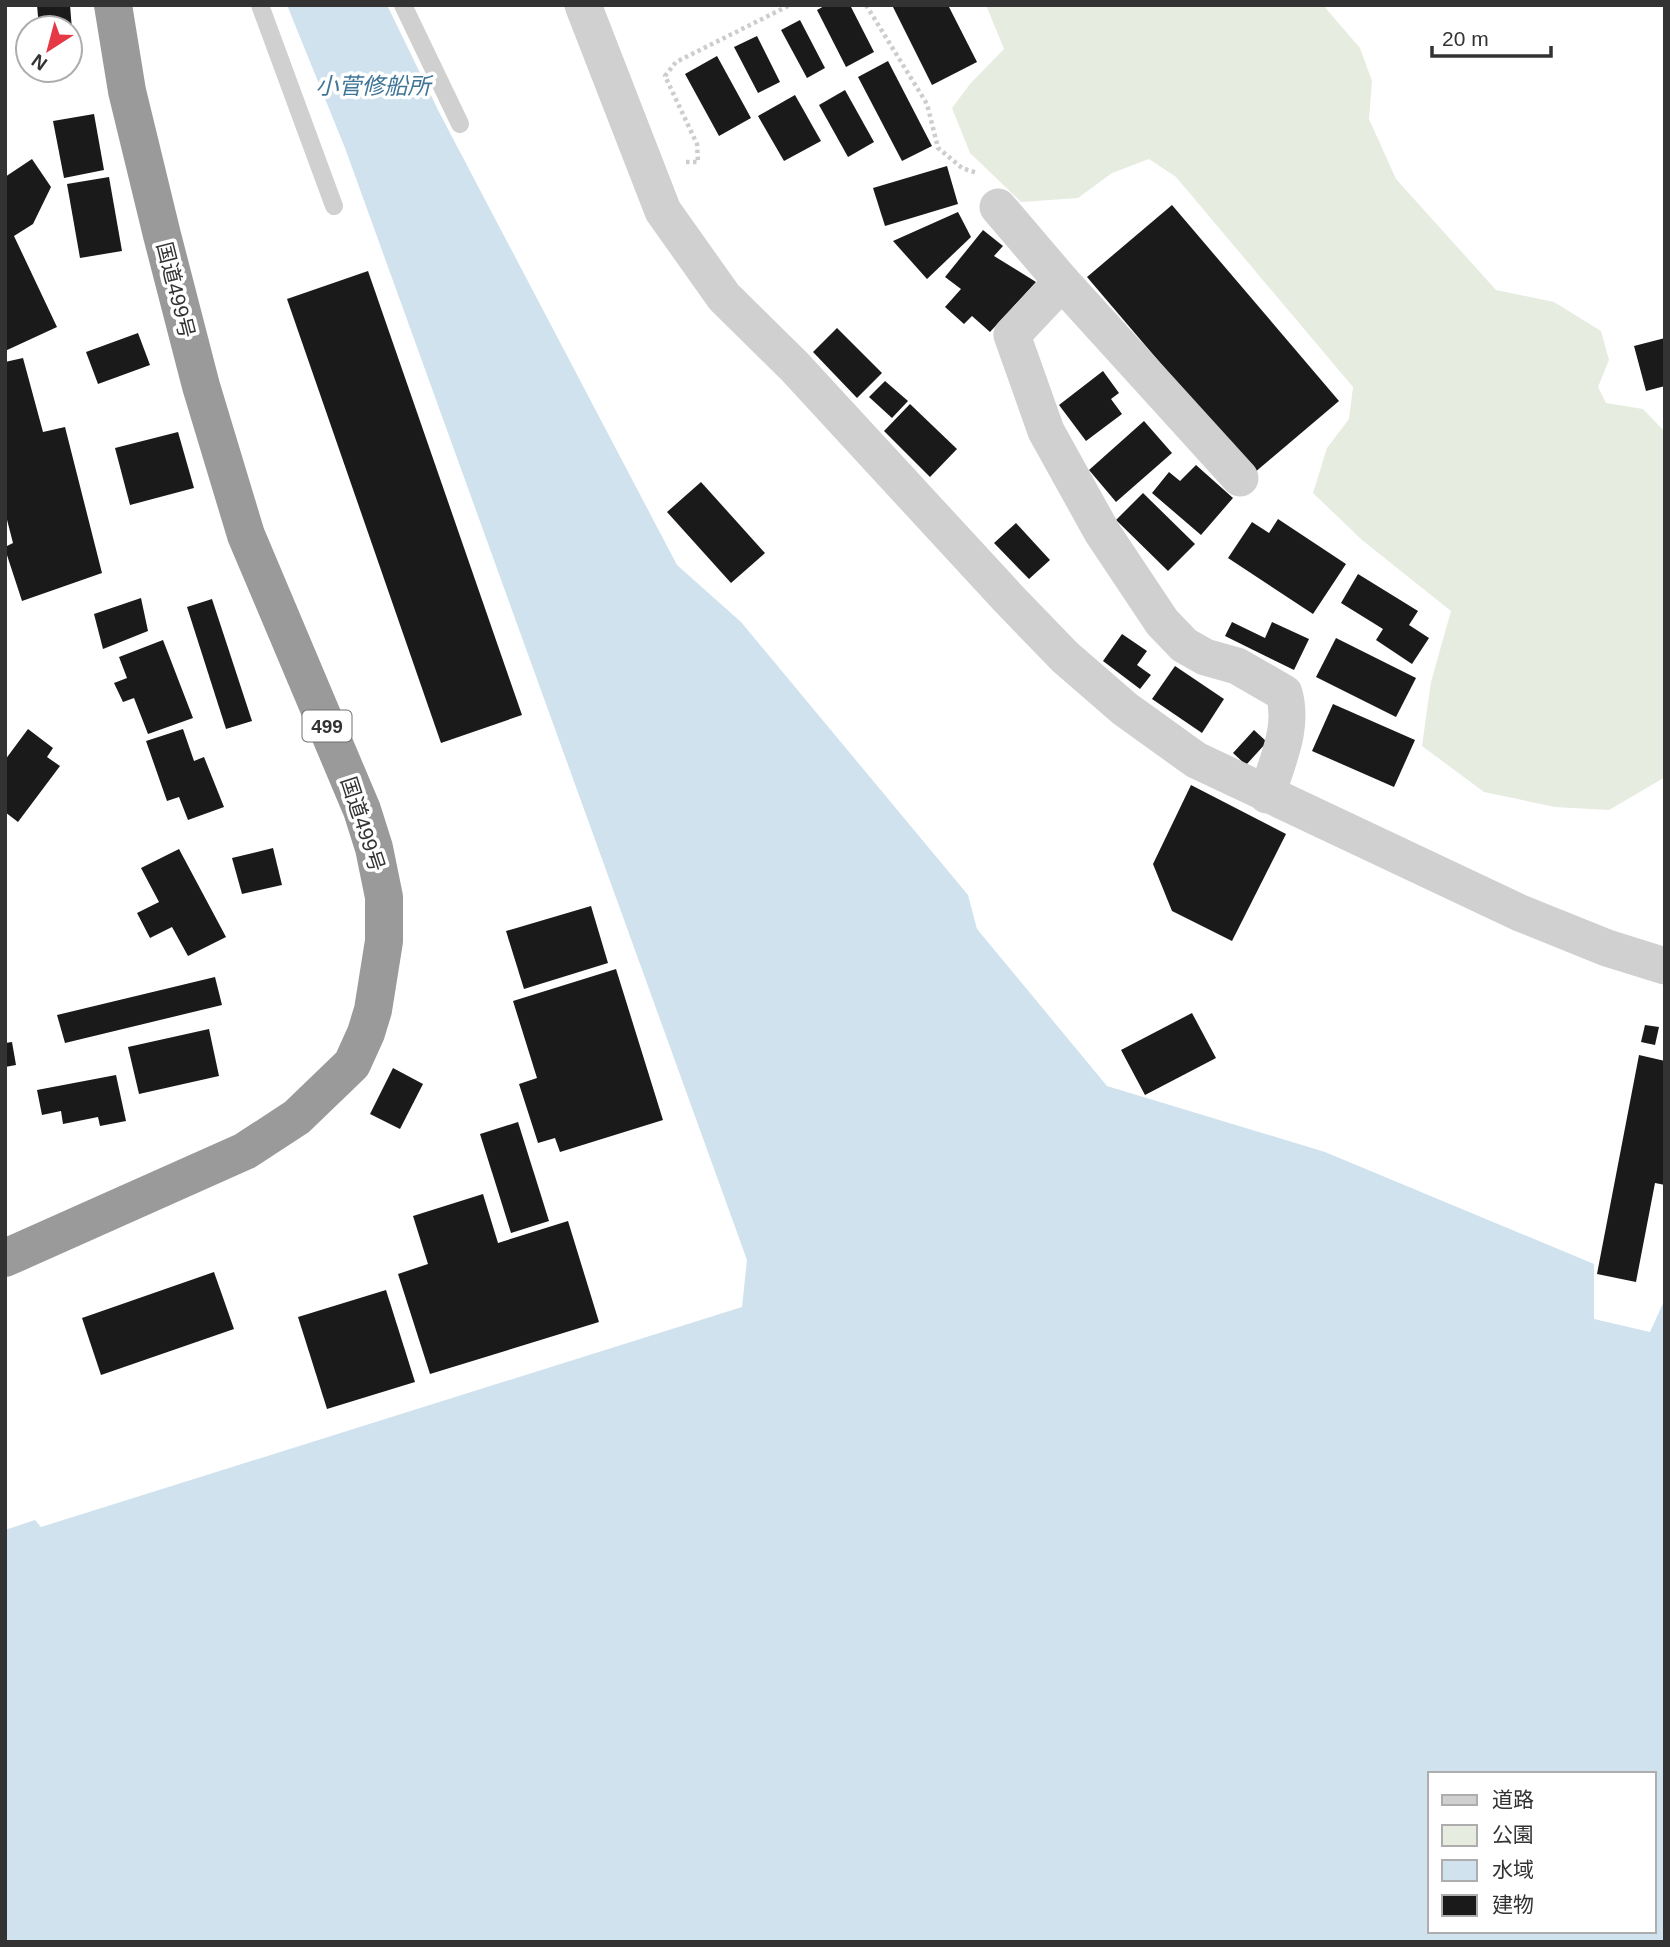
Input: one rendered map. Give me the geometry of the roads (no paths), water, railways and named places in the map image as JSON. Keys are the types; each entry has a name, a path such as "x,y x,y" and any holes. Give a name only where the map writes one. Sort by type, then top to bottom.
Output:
{"highway":[{"name":"国道499号","path":"5,1258 246,1151 297,1116 352,1064 373,1010 384,940 384,897 362,810 246,535 201,386 127,91 113,5"}],"street":[{"path":"583,5 663,211 724,297 794,366 1065,657 1125,709 1196,760 1520,913 1607,948 1665,966"},
{"path":"992,192 1062,282 1240,478"},
{"path":"1062,282 1012,335 1046,431 1102,532 1162,622 1184,645 1205,657 1237,666 1284,693 1288,708 1288,726 1267,795"}],"lane":[{"path":"260,5 334,206"},
{"path":"403,5 460,124"}],"water":[{"name":"小菅修船所","path":"287,5 387,5 439,112 677,565 741,622 968,895 977,929 1107,1086 1325,1152 1594,1264 1594,1319 1650,1332 1665,1299 1665,1942 5,1942 5,1530 35,1520 41,1527 742,1307 747,1260 345,148"}]}
